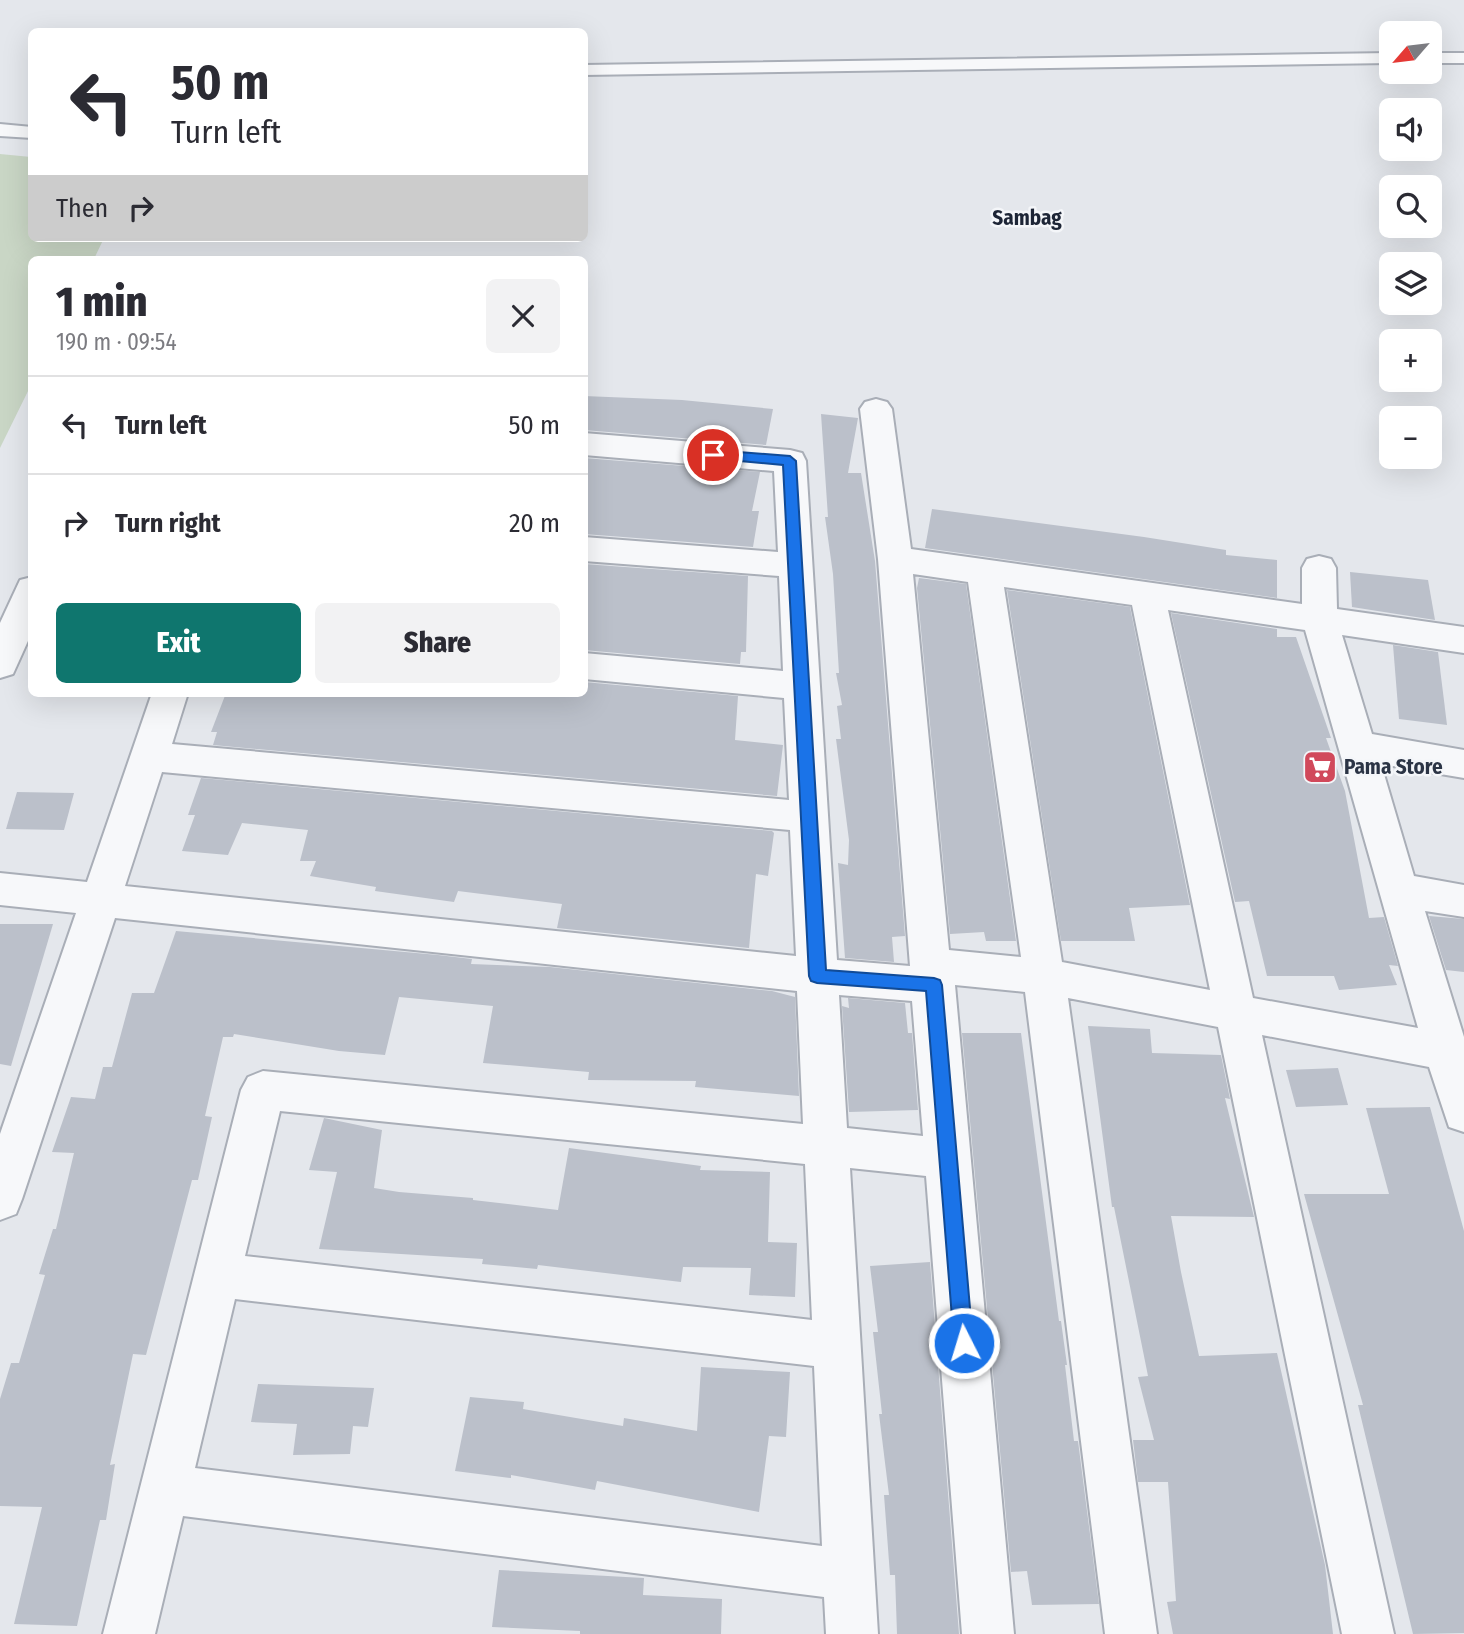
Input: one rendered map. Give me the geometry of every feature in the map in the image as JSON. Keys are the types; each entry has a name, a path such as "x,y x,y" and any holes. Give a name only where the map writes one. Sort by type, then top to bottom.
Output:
{"street":[{"path":"876,409 895,559 988,1634"},
{"path":"588,444 790,461 852,1634"},
{"path":"588,549 795,565"},
{"path":"895,559 1464,640"},
{"path":"1319,568 1319,618 1399,890 1455,1053 1464,1113"},
{"path":"984,571 1044,976 1131,1634"},
{"path":"1147,594 1368,1634"},
{"path":"0,664 28,598"},
{"path":"588,666 802,687"},
{"path":"0,1199 169,697"},
{"path":"1357,746 1464,764"},
{"path":"149,756 809,817"},
{"path":"0,889 817,976 1044,976 1455,1053"},
{"path":"1399,890 1464,901"},
{"path":"130,1634 263,1090 948,1158"},
{"path":"218,1275 838,1346"},
{"path":"165,1489 849,1575"}],"lane":[{"path":"588,70 1379,58"},
{"path":"1442,58 1464,58"},
{"path":"0,130 28,133"}],"green space":[{"path":"0,154 28,157 28,242 102,242 95,256 28,256 28,391 0,448"}],"building":[{"path":"588,396 682,400 773,409 766,445 588,430"},
{"path":"821,414 858,418 848,473 861,473 875,561 905,936 892,937 894,962 845,958 838,863 848,865 849,840 836,739 841,739 837,706 842,705 836,673 839,673 833,574 825,517 828,517"},
{"path":"588,458 760,472 752,511 759,511 753,547 588,534"},
{"path":"932,509 1144,537 1226,550 1226,555 1277,560 1277,598 925,548"},
{"path":"588,564 748,576 746,652 741,652 740,664 588,650"},
{"path":"1350,572 1428,580 1435,620 1352,607"},
{"path":"919,578 966,584 1016,941 986,941 984,932 950,934 917,588"},
{"path":"1007,590 1130,607 1190,905 1129,908 1135,941 1061,941"},
{"path":"1171,613 1277,629 1277,637 1296,637 1331,738 1326,738 1345,791 1369,918 1384,917 1398,966 1389,965 1397,985 1339,990 1334,976 1267,976 1249,901 1235,902"},
{"path":"1393,645 1438,652 1447,725 1399,719"},
{"path":"588,682 738,696 735,740 783,745 777,796 213,745 217,732 211,732 224,697 588,697"},
{"path":"201,778 774,833 768,876 756,874 749,948 557,928 562,904 458,891 454,902 375,891 376,887 310,876 316,861 300,861 308,830 242,823 228,855 182,851 195,815 188,815"},
{"path":"17,792 74,793 64,830 6,829"},
{"path":"1429,916 1464,919 1464,972 1446,970"},
{"path":"0,924 53,924 11,1066 0,1064"},
{"path":"176,931 438,955 472,959 471,964 550,967 772,991 795,997 799,1096 695,1087 696,1081 588,1080 589,1072 483,1063 493,1006 399,997 385,1055 339,1051 234,1034 233,1037 223,1037 205,1116 212,1117 198,1180 192,1180 146,1355 133,1354 110,1465 115,1464 106,1520 100,1520 77,1626 14,1624 42,1507 0,1506 0,1399 11,1363 19,1363 45,1275 39,1274 53,1229 56,1229 74,1153 52,1152 71,1097 95,1099 103,1067 112,1067 132,993 154,993"},
{"path":"848,998 905,1003 908,1033 912,1033 918,1110 849,1112 842,1006 849,1008"},
{"path":"1088,1026 1150,1029 1152,1053 1221,1055 1230,1099 1225,1098 1254,1217 1171,1216 1181,1272 1199,1356 1277,1353 1325,1565 1333,1634 1173,1634 1167,1602 1176,1601 1168,1482 1138,1482 1133,1440 1154,1440 1138,1377 1148,1376 1112,1207"},
{"path":"962,1033 1021,1033 1067,1365 1074,1441 1078,1441 1099,1604 1032,1605 1027,1571 1011,1572"},
{"path":"1338,1068 1348,1105 1296,1107 1286,1070"},
{"path":"1430,1107 1464,1231 1464,1633 1413,1634 1358,1405 1363,1405 1304,1194 1389,1194 1366,1108"},
{"path":"324,1118 382,1130 374,1188 399,1192 473,1198 558,1210 569,1148 701,1166 700,1170 770,1172 768,1242 797,1243 795,1297 749,1295 751,1268 683,1267 681,1282 538,1265 537,1269 482,1264 483,1259 319,1249 337,1172 309,1170"},
{"path":"930,1262 959,1634 897,1634 895,1575 890,1575 884,1495 889,1495 873,1332 878,1332 870,1266"},
{"path":"701,1367 790,1372 786,1437 769,1436 759,1512 597,1481 595,1490 511,1475 511,1478 455,1471 470,1397 524,1402 523,1409 623,1426 624,1418 697,1431"},
{"path":"258,1384 374,1388 368,1427 353,1426 350,1454 293,1455 297,1424 251,1422"},
{"path":"499,1570 644,1578 643,1595 722,1599 721,1634 580,1634 580,1631 492,1627"}],"place":[{"name":"Pama Store","path":"1320,767"}],"district":[{"name":"Sambag","path":"1027,218"}],"route":[{"path":"713,455 790,461 817,976 934,985 964,1343"}]}
